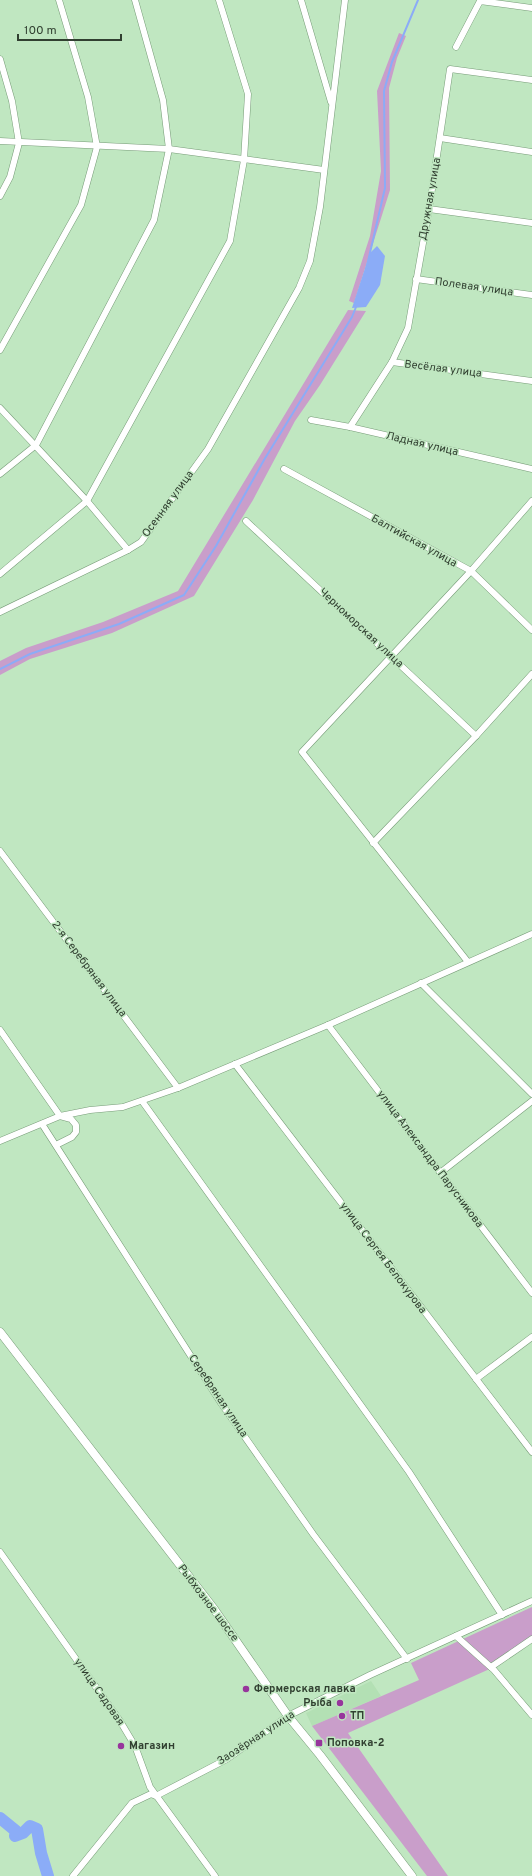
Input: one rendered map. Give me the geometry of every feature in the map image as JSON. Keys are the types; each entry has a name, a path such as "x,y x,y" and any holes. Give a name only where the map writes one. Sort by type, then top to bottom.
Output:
{"street":[{"path":"0,350 81,204 97,147 88,98 59,0"},
{"path":"0,474 36,445 154,220 169,149 163,100 135,0"},
{"path":"0,574 87,501 230,241 244,160 248,94 219,0"},
{"path":"301,0 332,106"},
{"name":"Осенняя улица","path":"0,612 128,550 141,542 208,449 299,288 310,261 324,170 345,0"},
{"path":"456,47 480,1 532,8"},
{"path":"0,58 12,102 19,142 10,177 0,196"},
{"name":"Дружная улица","path":"408,328 429,208 450,69 532,80"},
{"path":"440,138 532,152"},
{"path":"0,141 97,147 169,149 324,170"},
{"path":"429,208 532,224"},
{"name":"Полевая улица","path":"416,279 532,295"},
{"name":"Весёлая улица","path":"408,328 392,362 532,381"},
{"path":"350,427 392,362"},
{"path":"0,408 87,501 128,550"},
{"name":"Ладная улица","path":"311,420 350,427 532,469"},
{"name":"Балтийская улица","path":"284,469 470,571 532,630"},
{"path":"468,962 373,844 302,752 470,571 532,501"},
{"name":"Черноморская улица","path":"246,521 476,736"},
{"path":"373,844 476,736 532,674"},
{"name":"2-я Серебряная улица","path":"0,850 178,1088"},
{"path":"0,1141 60,1116 90,1110 123,1107 178,1088 328,1025 532,934"},
{"path":"421,983 532,1094"},
{"name":"улица Александра Парусникова","path":"328,1025 532,1293"},
{"path":"0,1030 60,1116 72,1119 76,1125 76,1132 72,1137 56,1145"},
{"name":"улица Сергея Белокурова","path":"236,1064 532,1452"},
{"path":"142,1101 409,1472 502,1615"},
{"path":"440,1173 532,1101"},
{"name":"Серебряная улица","path":"42,1124 221,1403 314,1534 407,1658"},
{"name":"Рыбхозное шоссе","path":"0,1332 214,1609 288,1716 412,1876"},
{"path":"476,1379 532,1337"},
{"name":"улица Садовая","path":"0,1552 120,1721 135,1746 150,1787 215,1876"},
{"name":"Заозёрная улица","path":"73,1876 132,1803 151,1794 156,1796 227,1759 288,1716 407,1658 532,1601"},
{"path":"456,1636 491,1667 532,1715"},
{"path":"491,1667 532,1639"}],"shaded area":[{"path":"399,33 406,36 397,58 389,88 390,190 354,303 349,301 370,236 381,171 377,91"},
{"path":"348,310 366,311 320,385 295,421 253,500 194,596 112,633 30,659 0,675 0,661 26,648 103,622 178,591"},
{"path":"532,1607 532,1642 494,1667 348,1733 448,1876 427,1876 312,1726 419,1680 411,1663"},
{"path":"371,1681 381,1696 312,1726 306,1713"}],"water":[{"path":"377,246 385,256 380,285 366,307 352,308 370,253"}],"waterway":[{"path":"366,270 385,188 384,91 392,62 418,0"},
{"path":"0,669 30,654 119,624 184,595 216,546 264,460 352,317 356,307"},
{"path":"0,1818 16,1831 15,1836 23,1833 30,1826 37,1829 41,1853 48,1876"}],"place":[{"name":"Фермерская лавка","path":"246,1689"},
{"name":"Рыба","path":"340,1703"},
{"name":"ТП","path":"342,1716"},
{"name":"Поповка-2","path":"319,1743"},
{"name":"Магазин","path":"121,1746"}]}
